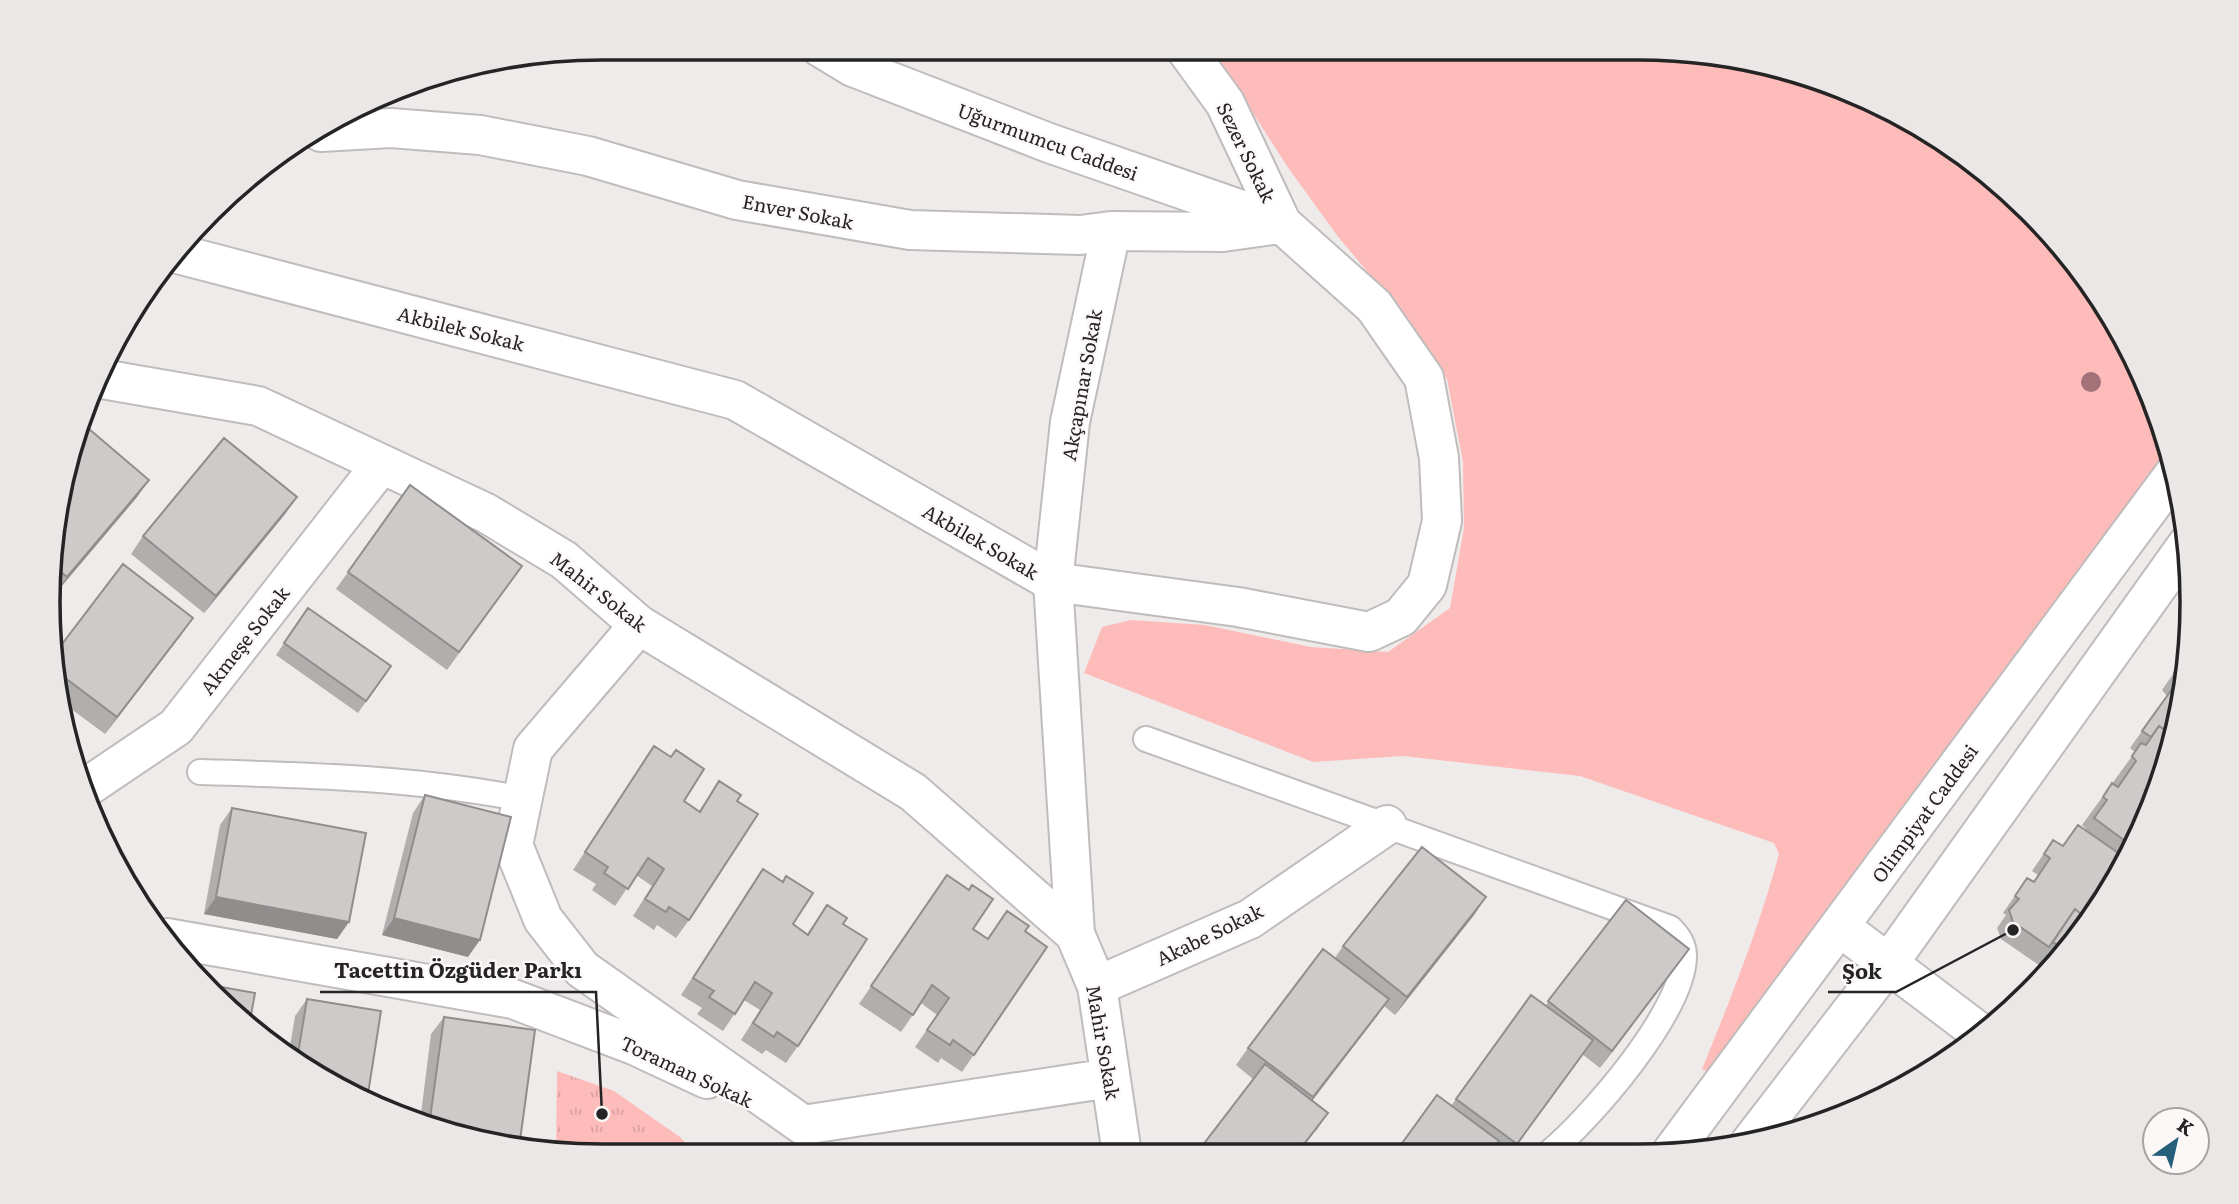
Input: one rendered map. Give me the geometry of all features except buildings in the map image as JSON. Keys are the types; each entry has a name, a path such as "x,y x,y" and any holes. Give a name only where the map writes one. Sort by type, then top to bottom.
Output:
{"street":[{"name":"Uğurmumcu Caddesi","path":"841,60 853,67 1049,143 1282,224"},
{"name":"Sezer Sokak","path":"1194,60 1225,103 1282,224"},
{"name":"Enver Sokak","path":"332,131 391,128 480,135 588,156 737,200 910,230 1080,235 1111,231 1223,232 1282,224"},
{"name":"Akbilek Sokak","path":"185,256 735,400 1054,582 1238,607 1369,632 1401,617 1427,585 1442,521 1438,458 1424,378 1374,306 1282,224"},
{"name":"Akçapınar Sokak","path":"1054,582 1070,422 1111,231"},
{"name":"Mahir Sokak","path":"107,380 258,406 380,466 486,513 564,560 639,625 913,792 1076,934"},
{"name":"Akmeşe Sokak","path":"91,784 176,727 380,466"},
{"name":"Olimpiyat Caddesi","path":"1679,1142 2166,485"},
{"path":"1760,1130 1888,964 2177,559"},
{"name":"Mahir Sokak","path":"1054,582 1076,934 1097,986 1120,1144"},
{"path":"639,625 533,749 513,845 543,919 582,970 811,1140 1110,1077"},
{"name":"Akabe Sokak","path":"1097,986 1250,919 1387,825"},
{"path":"1840,927 1973,1028"},
{"name":"Toraman Sokak","path":"179,941 513,999 634,1045 811,1140"}],"lane":[{"path":"1146,739 1670,928 1682,943 1683,965 1667,1008 1602,1099 1558,1144"},
{"path":"200,772 356,776 458,786 523,799"}],"green space":[{"path":"1219,60 1637,60 1708,64 1743,70 1811,88 1877,115 1938,151 1967,172 2021,218 2045,244 2088,301 2124,362 2151,428 2162,466 1713,1074 1702,1069 1763,909 1779,854 1774,843 1580,776 1403,756 1313,762 1084,673 1102,627 1131,620 1205,625 1311,647 1388,652 1450,608 1464,528 1463,462 1447,379 1400,311 1336,234 1289,169"},
{"path":"557,1071 614,1091 687,1144 602,1144 556,1142"}],"place":[{"name":"Şok","path":"2013,930"},
{"name":"Tacettin Özgüder Parkı","path":"602,1114"}]}
